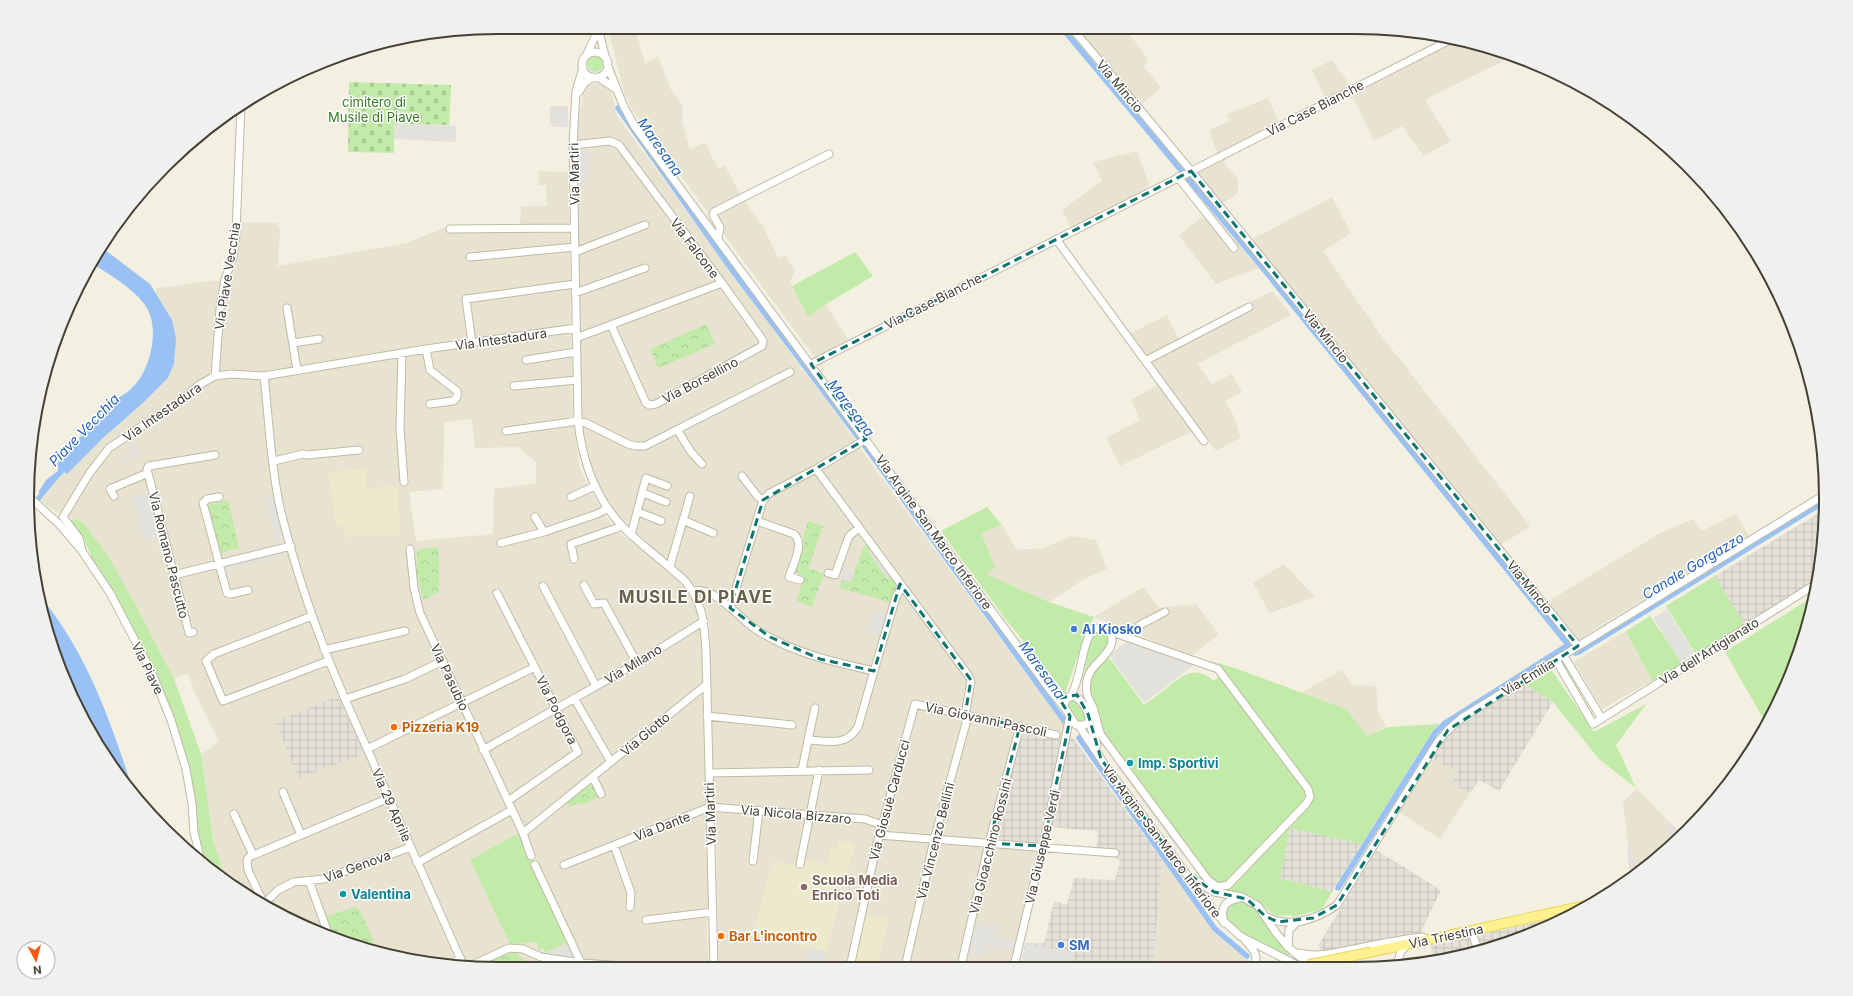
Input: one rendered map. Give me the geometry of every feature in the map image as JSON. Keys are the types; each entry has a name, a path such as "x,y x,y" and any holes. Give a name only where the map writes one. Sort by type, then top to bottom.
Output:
{"main road":[{"name":"Via Triestina","path":"1323,962 1450,936 1569,909"}],"street":[{"path":"595,34 583,60 582,68 587,75 595,77 616,89"},
{"name":"Via Argine San Marco Inferiore","path":"600,34 606,60 616,89 627,114 635,127 1078,726 1208,905 1224,923 1240,936"},
{"name":"Via Mincio","path":"1077,34 1184,174 1574,648"},
{"name":"Via Case Bianche","path":"811,364 1445,43"},
{"path":"576,95 582,86 605,72 606,60 596,52 587,54"},
{"name":"Via Martiri","path":"582,68 576,95 573,145 578,422 582,453 594,486 608,508 621,525 670,566 695,595 702,611 704,621 707,688 714,962"},
{"name":"Via Piave Vecchia","path":"215,376 220,309 225,279 233,258 236,233 241,112"},
{"name":"Via Falcone","path":"573,145 610,141 619,145 722,283 576,338"},
{"name":"Via Argine San Marco Inferiore","path":"718,238 720,227 713,215 714,212 829,154"},
{"path":"1184,174 1234,248"},
{"path":"470,257 575,250 645,225"},
{"path":"450,229 574,228"},
{"path":"1056,239 1204,441"},
{"path":"575,293 645,268"},
{"name":"Via Borsellino","path":"611,325 646,403 653,405 762,346 763,341 760,336 722,283"},
{"path":"472,343 466,299 575,284"},
{"path":"287,308 297,370"},
{"path":"1145,361 1249,308"},
{"name":"Via Intestadura","path":"63,517 89,474 109,448 179,402 200,385 215,376 231,374 264,376 426,349 576,328"},
{"path":"293,343 319,339"},
{"path":"426,349 430,370 457,391 458,395 453,401 430,404"},
{"path":"526,360 576,352"},
{"path":"402,354 400,428 404,482"},
{"path":"506,431 578,422 586,423 628,444 636,446 650,444 678,431 790,372"},
{"name":"Via 29 Aprile","path":"264,376 281,511 312,616 328,662 461,959"},
{"path":"514,386 577,380"},
{"path":"678,431 691,452 702,464"},
{"path":"730,608 763,500 770,493 816,469 865,440"},
{"path":"274,461 303,454 307,455 359,450"},
{"name":"Via Romano Pascutto","path":"193,632 189,633 148,473 149,466 215,455"},
{"name":"Via Vincenzo Bellini","path":"816,469 970,679 966,715 934,840 906,962"},
{"name":"Via Romano Pascutto","path":"114,496 110,489 148,473"},
{"path":"742,476 758,497 763,500"},
{"path":"632,534 646,478 667,486"},
{"path":"571,497 594,486"},
{"path":"643,493 666,502"},
{"path":"670,566 690,496"},
{"path":"219,497 207,500 204,503 228,595 248,590"},
{"name":"Via Emilia","path":"1265,916 1278,922 1297,922 1313,918 1337,905 1437,743 1448,730 1463,718 1564,656 1574,648 1819,498"},
{"name":"Via Piave","path":"34,501 82,551 110,593 157,684 172,720 186,769 198,852"},
{"path":"501,544 544,532 597,514 608,508"},
{"path":"46,512 63,517 79,538 82,551"},
{"path":"638,512 661,521"},
{"path":"536,517 544,532"},
{"path":"683,520 713,533"},
{"path":"757,521 794,534 798,537 799,545 789,577 800,580"},
{"path":"574,559 571,544 617,528 621,525"},
{"path":"828,573 835,575 849,536 859,528"},
{"path":"174,575 291,546"},
{"name":"Via Pasubio","path":"410,549 414,588 420,613 512,810"},
{"path":"584,585 594,604 604,603 637,663"},
{"path":"543,586 596,686"},
{"path":"808,740 833,742 847,739 853,735 858,727 896,597 902,587"},
{"name":"Via dell'Artigianato","path":"1602,719 1810,588"},
{"path":"695,595 700,590 717,597 754,628 770,637 820,659 874,671"},
{"name":"Via Podgora","path":"497,593 578,752 508,801"},
{"path":"1135,630 1140,625 1165,612"},
{"path":"312,616 214,654 206,661 223,701 328,662"},
{"name":"Via Milano","path":"484,750 555,708 637,663 704,621"},
{"path":"692,628 704,629"},
{"name":"Via Argine San Marco Inferiore","path":"1064,707 1068,697 1076,687 1091,632 1094,628 1105,628 1145,644 1211,665 1218,669 1309,793 1310,797 1306,804 1228,885 1218,887 1208,880 1101,735 1095,712 1086,696 1086,683 1090,670 1108,651 1113,642 1110,631"},
{"path":"324,650 405,631"},
{"path":"1556,660 1593,724 1602,719 1564,656"},
{"path":"345,699 405,679 443,661"},
{"path":"367,749 462,704 535,667"},
{"name":"Via Argine San Marco Inferiore","path":"1081,670 1080,700 1088,714 1089,722 1101,759"},
{"name":"Via Giotto","path":"523,833 698,690 707,688"},
{"name":"Via Argine San Marco Inferiore","path":"1050,690 1080,700"},
{"path":"574,698 611,762"},
{"name":"Via Giovanni Pascoli","path":"915,704 1056,735"},
{"name":"Via Giosuè Carducci","path":"851,962 879,836 915,704"},
{"path":"802,770 815,708"},
{"path":"707,716 792,725"},
{"name":"Via Giuseppe Verdi","path":"1016,962 1070,716"},
{"path":"1066,735 1069,729 1089,722"},
{"name":"Via Gioacchino Rossini","path":"962,962 989,843 1020,726"},
{"path":"800,864 818,770"},
{"path":"709,772 869,770"},
{"path":"593,777 601,794"},
{"path":"283,792 301,835"},
{"path":"259,896 247,865 247,860 253,855 388,798"},
{"name":"Via Nicola Bizzaro","path":"710,807 865,819 882,825"},
{"name":"Via Dante","path":"564,865 710,807"},
{"path":"418,863 512,810 523,833 531,856"},
{"path":"753,861 759,810"},
{"path":"234,814 253,855"},
{"path":"879,836 1042,846 1115,853"},
{"path":"614,845 631,893 630,907"},
{"name":"Via Genova","path":"267,901 278,890 294,882 324,879 411,847"},
{"path":"535,865 581,962"},
{"path":"1183,870 1197,882 1214,892 1242,898 1258,906 1277,934 1288,947 1300,957 1311,962"},
{"path":"309,881 327,929"},
{"path":"1224,923 1222,913 1224,906 1230,900 1242,898"},
{"path":"646,920 713,912"},
{"path":"1288,947 1289,930 1297,922"},
{"path":"1472,930 1477,945"},
{"path":"1240,936 1291,962"},
{"path":"1240,936 1252,948 1256,955 1255,962"},
{"path":"1294,952 1318,956 1406,939 1450,936"},
{"path":"1399,960 1401,951 1408,944"},
{"path":"479,961 508,948 523,949 541,957 574,962"},
{"name":"Via Giuseppe Verdi","path":"1017,958 1018,962"}],"highlighted area":[{"path":"1191,171 1578,646 1448,730 1337,905 1313,918 1278,922 1265,916 1247,899 1214,892 1183,870 1101,759 1088,714 1077,695 1059,698 1070,716 1043,846 989,843 1020,726 965,715 971,680 900,584 874,671 820,659 770,637 730,608 763,500 866,439 811,364"}],"shaded area":[{"path":"610,34 637,34 645,64 658,56 670,88 683,106 682,121 690,149 705,143 718,169 725,166 742,197 764,228 778,258 785,255 795,270 790,282 808,316 826,304 852,346 823,362 823,369 633,111 624,93"},
{"path":"1077,34 1129,34 1148,59 1144,67 1161,88 1138,107"},
{"path":"1444,43 1506,60 1428,98 1426,102 1451,141 1424,156 1402,126 1374,141 1354,99 1337,95 1327,101 1312,70 1332,60 1352,88"},
{"path":"604,83 611,88 617,116 801,367 799,369 801,371 803,370 831,406 876,470 1065,726 1062,740 1025,731 987,847 1039,851 1034,859 1022,925 1013,962 877,962 888,919 860,935 863,935 860,947 857,947 854,962 822,962 855,844 840,841 838,850 831,848 827,865 805,859 803,867 773,862 755,927 760,934 811,947 806,962 718,962 716,813 714,805 709,620 701,595 684,575 634,533 610,507 597,484 586,455 581,417 577,161 579,160 579,118 584,88 591,84"},
{"path":"1268,98 1280,125 1223,161 1238,179 1238,193 1220,206 1191,171 1217,153 1209,130 1230,121 1227,114"},
{"path":"550,106 568,106 568,127 553,127 553,125 550,125"},
{"path":"394,124 456,126 456,142 394,139"},
{"path":"590,149 591,170 588,170 588,183 579,184 579,152"},
{"path":"1137,151 1149,184 1142,195 1074,233 1062,210 1102,181 1093,162"},
{"path":"539,171 568,172 573,419 579,465 587,485 611,524 621,534 668,567 688,590 694,600 700,616 703,635 708,803 704,846 709,861 711,908 707,915 707,941 711,946 708,945 709,962 498,962 437,958 378,946 320,927 266,900 240,884 223,871 213,839 201,754 219,742 195,693 188,673 174,679 107,554 82,524 75,519 58,513 39,500 64,472 67,473 168,378 174,364 174,328 172,320 155,294 157,288 229,279 237,265 240,222 278,223 280,231 278,266 406,243 449,226 520,224 521,206 547,206 546,185 539,185","holes":["472,419 475,448 517,447 536,462 536,483 494,489 493,534 416,541 409,492 443,489 444,422","517,834 520,836 548,897 545,953 471,860"]},
{"path":"1332,197 1351,233 1323,251 1380,334 1530,526 1498,547 1249,241"},
{"path":"1210,210 1259,268 1216,284 1179,236"},
{"path":"1272,291 1291,315 1197,364 1212,384 1232,374 1242,392 1225,401 1235,418 1240,438 1216,451 1199,428 1120,466 1106,438 1140,420 1131,400 1162,382 1129,334 1167,315 1179,340"},
{"path":"134,436 139,457 121,465 119,459 132,453 128,439"},
{"path":"366,469 367,488 398,486 400,535 346,537 342,526 336,525 328,472"},
{"path":"739,471 748,472 763,493 750,498 735,477"},
{"path":"149,492 161,534 144,540 133,499"},
{"path":"273,495 284,539 276,541 265,496"},
{"path":"1818,513 1815,559 1811,585 1745,626 1715,576"},
{"path":"1736,514 1749,536 1598,627 1575,643 1544,604 1662,532 1693,519 1702,531"},
{"path":"1002,525 1017,550 1043,548 1072,536 1096,540 1107,569 1086,578 1049,602 986,574 981,533"},
{"path":"871,548 891,576 887,579 869,552"},
{"path":"284,551 284,555 226,570 225,566"},
{"path":"1284,564 1315,597 1270,613 1253,583"},
{"path":"841,567 853,571 850,582 842,579 845,573 840,571"},
{"path":"1143,587 1159,608 1196,604 1219,634 1191,656 1094,617"},
{"path":"1667,609 1694,653 1681,662 1653,618"},
{"path":"880,611 888,613 881,635 869,631 875,612 879,613"},
{"path":"1626,631 1652,681 1602,709 1574,662"},
{"path":"1128,641 1195,664 1144,703 1109,655"},
{"path":"1342,670 1353,685 1376,686 1378,711 1386,727 1367,736 1346,709 1301,693"},
{"path":"1524,684 1553,702 1499,791 1479,780 1470,793 1451,783 1459,773 1433,759 1450,731"},
{"path":"338,696 364,754 298,778 276,722"},
{"path":"1019,731 1062,740 1040,845 990,840"},
{"path":"1070,734 1162,860 1153,962 1021,962 1025,943 1044,943 1054,901 1067,905 1074,878 1115,880 1120,860 1096,850 1098,831 1050,827"},
{"path":"1433,759 1459,773 1451,783 1470,793 1440,839 1399,812"},
{"path":"1119,763 1185,855 1183,856 1116,765"},
{"path":"1636,788 1677,830 1680,829 1661,847 1631,870 1623,803"},
{"path":"1671,823 1678,831 1669,839 1667,825"},
{"path":"1290,828 1362,844 1332,892 1280,878"},
{"name":"Scuola Media Enrico Toti","path":"840,841 855,844 833,921 826,952 760,934 755,927 773,862 803,867 805,859 827,865 831,848 838,849"},
{"path":"1627,846 1631,846 1636,867 1629,872"},
{"path":"1376,850 1441,890 1419,936 1330,956 1318,946"},
{"path":"1162,860 1218,935 1251,962 1153,962"},
{"path":"864,914 888,918 877,962 854,962 857,947 860,947 863,936 860,935"},
{"path":"1547,920 1533,927 1504,937 1446,953 1432,955 1431,945"},
{"path":"980,922 997,926 995,935 1015,940 1014,948 988,950 987,955 970,956 969,951 975,926 978,927"},
{"path":"569,943 577,960 551,956 549,952"},
{"path":"1026,944 1075,952 1072,962 1022,962"},
{"path":"811,947 826,952 823,962 806,962"}],"green space":[{"path":"1071,34 1075,34 1189,171 1187,173"},
{"path":"595,56 602,61 603,64 598,71 595,72 588,67 587,64 592,57"},
{"name":"cimitero di Musile di Piave","path":"349,82 451,85 449,125 394,124 394,153 348,152"},
{"path":"1192,175 1575,648 1574,649 1199,188 1190,176"},
{"path":"855,252 873,276 826,304 808,317 792,286"},
{"path":"706,324 715,344 658,368 650,349"},
{"path":"228,500 239,548 221,553 208,505"},
{"path":"987,507 1002,525 981,533 995,567 986,574 1049,602 1094,617 1085,634 1065,693 1004,617 941,531"},
{"path":"75,519 84,524 107,554 174,679 201,754 213,839 223,871 202,855 184,752 171,708 154,673 90,558 91,554 83,539 69,520"},
{"path":"808,521 823,526 808,568 824,574 812,607 797,601 804,576 796,573 804,544 803,538"},
{"path":"867,543 887,579 891,576 897,584 892,603 840,588 842,580 851,582 863,548"},
{"path":"439,547 439,592 423,600 417,575 417,549"},
{"path":"1715,576 1745,626 1698,658 1666,606"},
{"path":"1806,601 1807,602 1784,676 1763,718 1725,652"},
{"path":"1650,616 1683,664 1652,681 1626,631"},
{"path":"1096,632 1107,632 1111,641 1090,666 1084,676 1090,639"},
{"path":"1108,656 1144,705 1183,676 1195,672 1208,676 1213,681 1221,676 1229,687 1211,661 1229,666 1346,709 1367,736 1388,727 1439,724 1432,732 1362,844 1290,828 1280,878 1332,892 1322,909 1293,917 1291,915 1277,915 1268,911 1257,901 1247,895 1217,889 1171,823 1129,767 1134,764 1131,760 1126,762 1103,733 1088,697 1090,675"},
{"path":"1550,668 1594,732 1646,704 1616,745 1636,788 1599,759 1553,702 1524,684"},
{"path":"1073,699 1084,713 1086,718 1084,722 1075,719 1070,712 1067,702"},
{"path":"593,784 598,797 582,805 580,802 569,807 566,802"},
{"path":"517,834 520,835 568,942 545,953 543,948 539,950 537,942 510,944 470,860"},
{"path":"1241,901 1256,909 1273,936 1290,953 1287,957 1241,931 1231,922 1226,914 1228,907"},
{"path":"356,906 363,916 374,942 371,944 331,931 326,917"},
{"path":"515,953 519,955 524,962 489,962 507,954"}],"water":[{"path":"106,250 150,284 172,320 176,338 174,364 168,378 144,402 108,433 67,474 64,472 34,508 34,499 39,494 39,491 46,480 58,471 58,466 56,465 87,428 110,404 131,389 144,371 152,348 153,336 150,314 140,299 120,282 96,266"},
{"path":"1819,503 1819,508 1579,655 1573,656 1573,654"},
{"path":"47,605 57,618 85,666 118,745 129,779 112,756 96,730 69,676"}],"waterway":[{"path":"1067,34 1257,261 1574,652"},
{"name":"Maresana","path":"618,108 727,263 865,446 1065,722"},
{"name":"Canale Gorgazzo","path":"1715,566 1747,547"},
{"name":"Canale Gorgazzo","path":"1630,619 1679,588"},
{"path":"1338,888 1435,733 1445,723 1568,645"},
{"name":"Maresana","path":"1079,738 1215,929 1247,956"}],"place":[{"name":"Al Kiosko","path":"1074,629"},
{"name":"Pizzeria K19","path":"394,727"},
{"name":"Imp. Sportivi","path":"1130,763"},
{"name":"Scuola Media Enrico Toti","path":"804,887"},
{"name":"Valentina","path":"343,894"},
{"name":"Bar L'incontro","path":"721,936"},
{"name":"SM","path":"1061,945"}],"district":[{"name":"MUSILE DI PIAVE","path":"696,597"}],"water label":[{"name":"Piave Vecchia","path":"84,430"}]}
